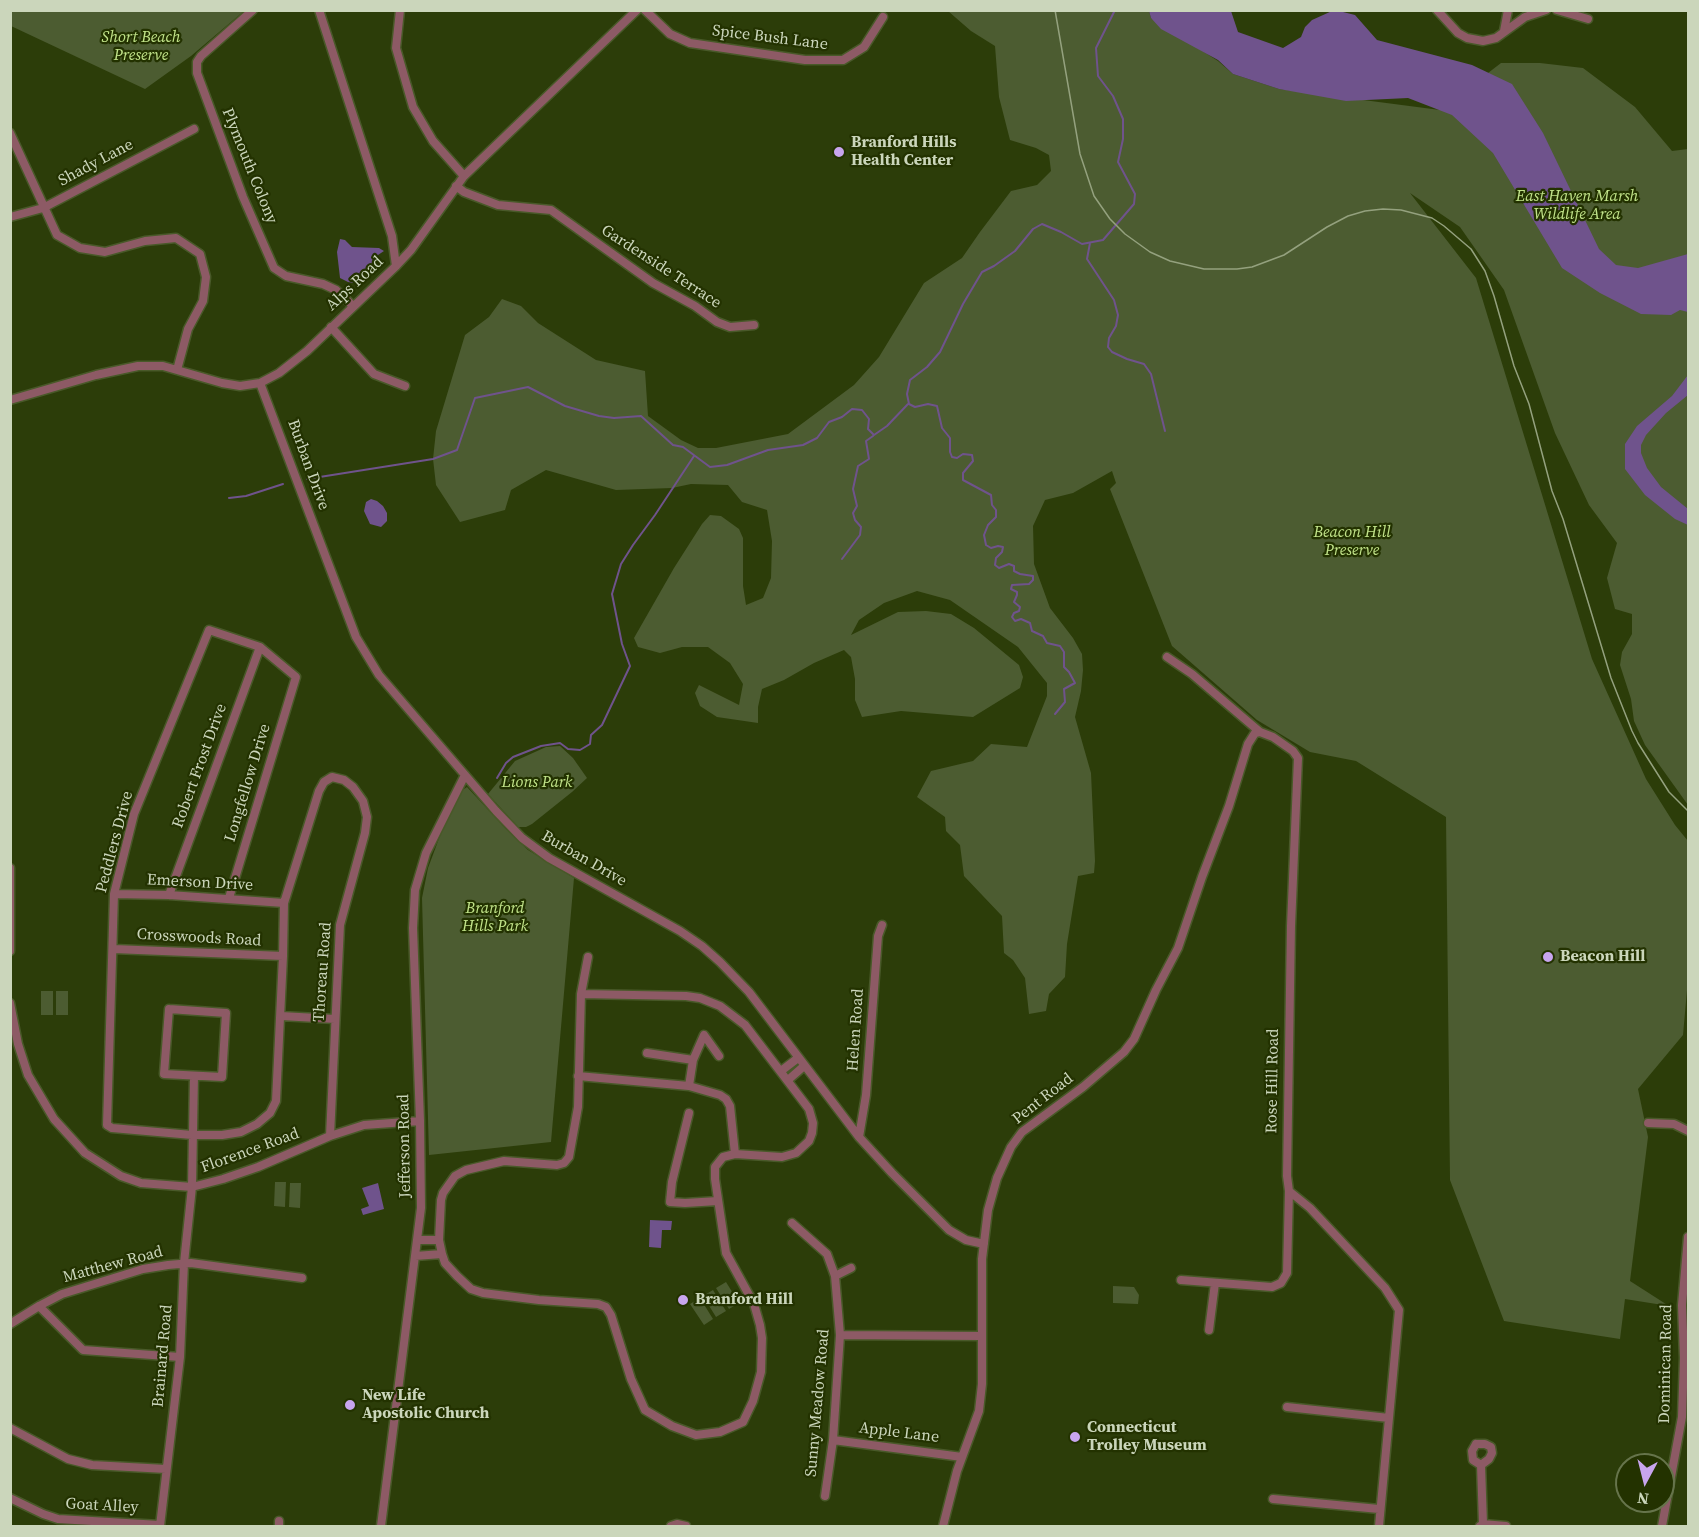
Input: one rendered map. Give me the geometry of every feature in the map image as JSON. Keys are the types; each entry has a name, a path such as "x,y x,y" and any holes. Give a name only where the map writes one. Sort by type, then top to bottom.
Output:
{"street":[{"name":"Plymouth Colony","path":"253,10 201,56 197,62 197,73 243,197 274,268 286,276 323,284 336,290 353,306"},
{"path":"319,10 392,236 396,266"},
{"path":"400,10 396,48 413,107 433,141 464,176"},
{"name":"Alps Road","path":"10,400 120,369 146,366 177,370 240,386 260,383 292,364 411,250 464,176 637,10"},
{"name":"Spice Bush Lane","path":"645,10 670,34 690,43 805,60 843,60 864,47 883,17"},
{"path":"1437,10 1458,33 1467,38 1483,41 1496,38 1525,17 1546,10"},
{"path":"1504,31 1508,10"},
{"path":"1557,10 1588,19"},
{"name":"Shady Lane","path":"10,217 43,208 194,129"},
{"path":"10,133 57,235 80,248 105,252 145,241 176,238 200,254 206,277 203,301 188,329 177,370"},
{"name":"Gardenside Terrace","path":"456,186 498,205 551,210 653,284 695,306 717,322 730,327 754,324"},
{"path":"331,327 374,374 405,386"},
{"name":"Burban Drive","path":"260,383 351,627 379,675 502,818 535,848 567,869 661,920 702,946 734,975 859,1137 915,1198 949,1230 966,1240 984,1244"},
{"name":"Peddlers Drive","path":"296,677 260,647 209,630 134,814 114,894 107,1125 112,1128 192,1135 222,1135 241,1132 257,1124 270,1113 276,1101 284,903 319,791"},
{"name":"Robert Frost Drive","path":"169,895 260,647"},
{"name":"Rose Hill Road","path":"1167,657 1192,674 1260,732 1284,744 1298,758 1288,1046 1287,1176 1289,1191"},
{"name":"Longfellow Drive","path":"229,898 296,677"},
{"name":"Pent Road","path":"943,1527 962,1457 973,1433 979,1411 982,1384 981,1270 993,1190 1022,1132 1083,1088 1124,1052 1134,1039 1178,948 1229,806 1248,744 1255,733 1260,732"},
{"name":"Jefferson Road","path":"381,1527 417,1240 422,1174 413,928 415,890 426,853 465,775"},
{"name":"Thoreau Road","path":"319,791 324,782 332,777 344,780 353,787 363,801 367,817 365,833 340,925 330,1137"},
{"path":"10,868 10,951"},
{"name":"Emerson Drive","path":"114,894 229,898 284,903"},
{"name":"Helen Road","path":"859,1137 866,1095 878,936 882,925"},
{"name":"Crosswoods Road","path":"114,949 283,956"},
{"path":"581,994 686,996 711,1001 734,1014 745,1024 809,1109 813,1123 809,1141 803,1148 790,1156 735,1154 723,1157 715,1167 726,1253 754,1304 762,1338 761,1372 753,1401 743,1422 720,1432 696,1435 672,1426 645,1410 631,1379 611,1315 606,1307 598,1304 483,1293 471,1288 457,1276 442,1254 439,1240 443,1193 455,1176 466,1170 504,1161 557,1164 564,1163 568,1157 578,1107 581,994 588,957"},
{"name":"Florence Road","path":"10,1004 18,1044 28,1075 54,1119 85,1153 121,1176 141,1183 192,1187 258,1167 364,1125 420,1120"},
{"path":"169,1009 226,1013 222,1077 194,1076 164,1074 169,1009"},
{"path":"281,1016 335,1018"},
{"path":"689,1086 693,1060 704,1035 719,1056"},
{"path":"647,1053 693,1060"},
{"path":"781,1071 798,1058"},
{"path":"788,1080 804,1066"},
{"path":"192,1187 194,1076"},
{"path":"578,1076 689,1086 720,1095 726,1099 729,1106 735,1154"},
{"path":"689,1113 672,1182 670,1202 718,1201"},
{"path":"1648,1123 1674,1124 1689,1131"},
{"name":"Brainard Road","path":"160,1526 180,1357 184,1263 192,1187"},
{"path":"1181,1280 1272,1287 1284,1281 1287,1273 1289,1191"},
{"path":"1289,1191 1310,1208 1385,1288 1399,1310 1378,1527"},
{"name":"Sunny Meadow Road","path":"792,1223 828,1254 835,1276 840,1335 833,1440 825,1496"},
{"name":"Dominican Road","path":"1662,1527 1682,1417 1684,1358 1682,1305 1689,1237"},
{"path":"417,1240 439,1240"},
{"path":"415,1256 442,1254"},
{"name":"Matthew Road","path":"10,1324 62,1294 143,1269 184,1263 302,1278"},
{"path":"835,1276 851,1268"},
{"path":"1209,1330 1215,1283"},
{"path":"39,1306 83,1350 180,1357"},
{"path":"840,1335 981,1336"},
{"path":"1287,1407 1389,1418"},
{"path":"10,1428 68,1460 92,1465 166,1469"},
{"name":"Apple Lane","path":"833,1440 962,1457"},
{"path":"1481,1466 1481,1525 1506,1527"},
{"name":"Goat Alley","path":"10,1498 37,1512 58,1519 160,1526"},
{"path":"1273,1499 1380,1509"},
{"path":"671,1527 677,1524 686,1527"}],"green space":[{"name":"Short Beach Preserve","path":"10,11 244,11 191,56 145,89 11,26"},
{"path":"948,11 1149,11 1151,18 1218,61 1233,74 1279,89 1440,110 1501,63 1540,63 1583,68 1635,107 1672,151 1688,149 1688,805 1645,745 1634,721 1631,699 1620,665 1622,652 1632,634 1632,614 1615,609 1607,578 1617,543 1589,505 1555,433 1504,290 1460,227 1410,193 1476,278 1592,659 1646,779 1688,841 1688,979 1683,1035 1638,1089 1648,1137 1630,1281 1669,1306 1625,1299 1620,1339 1504,1321 1450,1180 1446,817 1356,761 1310,752 1257,720 1172,646 1110,489 1116,483 1112,471 1073,493 1045,500 1033,526 1034,564 1050,608 1082,654 1081,691 1075,717 1091,773 1095,861 1094,873 1078,876 1067,944 1065,977 1049,994 1046,1011 1029,1014 1025,978 1013,960 1004,953 1002,916 964,876 960,845 946,831 945,817 917,797 931,771 973,761 991,744 1027,747 1047,696 1047,683 1018,647 950,600 917,591 884,603 859,620 851,635 898,612 926,611 951,614 974,628 1019,665 1023,677 1020,688 973,717 901,711 862,717 855,700 855,679 851,657 844,650 762,689 758,707 758,723 717,717 700,706 695,693 699,685 739,705 743,684 730,663 708,647 682,647 660,653 638,647 634,638 674,568 710,515 721,516 739,529 743,538 743,586 746,605 763,598 771,578 772,541 767,510 742,502 728,485 691,484 672,488 616,490 546,470 511,490 505,510 460,522 436,485 433,459 436,431 465,335 489,317 502,299 521,306 538,323 596,360 645,371 648,416 681,440 698,448 716,448 788,434 854,385 879,357 924,283 962,258 1011,191 1037,185 1051,171 1049,155 1036,148 1010,140 999,97 995,46 971,31"},
{"name":"Lions Park","path":"560,746 573,758 587,778 532,824 518,827 488,794 515,761 546,747"},
{"name":"Branford Hills Park","path":"467,787 528,850 574,878 551,1142 429,1155 422,898 428,868 444,825 461,791"},
{"path":"41,991 53,991 53,1015 41,1015"},
{"path":"56,991 68,991 68,1015 56,1015"},
{"path":"275,1182 286,1182 285,1207 274,1206"},
{"path":"290,1183 301,1183 300,1208 289,1207"},
{"path":"726,1282 739,1303 729,1309 716,1288"},
{"path":"1113,1286 1134,1287 1139,1295 1138,1304 1113,1303"},
{"path":"713,1290 726,1311 716,1317 703,1296"},
{"path":"700,1298 713,1319 704,1325 690,1304"}],"shaded area":[{"path":"1149,11 1231,11 1238,32 1283,48 1301,37 1305,27 1312,20 1332,11 1343,12 1355,15 1377,40 1472,65 1512,84 1543,133 1599,249 1616,265 1638,268 1688,254 1688,312 1680,310 1671,315 1641,314 1600,293 1562,268 1493,153 1452,115 1408,98 1346,101 1279,89 1233,74 1218,60 1161,29 1151,18"},
{"path":"340,239 345,240 352,247 379,248 384,251 378,255 375,269 362,281 355,283 340,278 337,252"},
{"path":"1688,375 1688,395 1666,413 1646,435 1641,445 1641,453 1647,468 1661,487 1688,509 1688,525 1675,519 1645,495 1625,469 1625,444 1637,426 1672,396"},
{"path":"371,499 383,506 387,513 387,521 381,527 370,524 364,511 366,502"},
{"path":"378,1183 384,1209 363,1215 361,1209 369,1206 362,1188"},
{"path":"650,1220 672,1221 671,1230 662,1230 661,1248 649,1247"}],"waterway":[{"path":"1055,714 1065,702 1064,689 1075,683 1064,667 1064,652 1060,646 1047,643 1043,636 1032,631 1030,623 1021,619 1015,621 1012,617 1020,607 1014,602 1017,592 1011,589 1012,585 1029,584 1033,576 1020,574 1014,571 1014,566 1009,564 999,568 995,565 996,558 1002,552 1003,547 991,548 986,545 984,535 988,525 996,517 991,495 963,480 963,473 973,461 972,455 963,454 957,458 952,457 950,438 942,428 937,406 928,404 915,407 909,404 907,394 910,380 927,367 940,352 963,304 982,272 1015,251 1033,229 1042,224 1082,244 1103,240 1134,204 1135,194 1118,162 1123,139 1123,119 1113,96 1098,76 1096,48 1115,10"},
{"path":"1090,243 1087,259 1114,300 1118,315 1108,347 1112,352 1144,364 1151,374 1165,431"},
{"path":"307,479 433,459 457,450 475,398 528,387 565,406 599,416 614,418 641,416 673,445 683,447 710,467 727,465 768,450 803,445 817,438 829,422 842,417 852,409 862,410 869,419 868,429 874,435 887,426 908,404"},
{"path":"842,559 860,535 861,527 853,513 857,506 853,489 858,466 869,459 866,441 873,436"},
{"path":"497,778 506,763 513,757 541,746 560,743 568,749 580,750 590,744 591,735 602,725 630,666 622,644 612,594 621,564 694,456"},
{"path":"229,498 246,496 283,484"}],"tram line":[{"path":"1055,10 1080,154 1094,196 1110,219 1125,234 1150,252 1170,261 1204,269 1252,267 1284,255 1348,216 1383,209 1401,210 1432,218 1471,249 1485,271 1494,296 1514,366 1529,404 1552,491 1563,519 1611,678 1638,743 1669,792 1688,811"}],"place":[{"name":"Branford Hills Health Center","path":"839,152"},
{"name":"Beacon Hill","path":"1548,957"},
{"name":"Branford Hill","path":"683,1300"},
{"name":"New Life Apostolic Church","path":"350,1405"},
{"name":"Connecticut Trolley Museum","path":"1075,1437"}],"park label":[{"name":"East Haven Marsh Wildlife Area","path":"1577,206"},
{"name":"Beacon Hill Preserve","path":"1352,542"}]}
